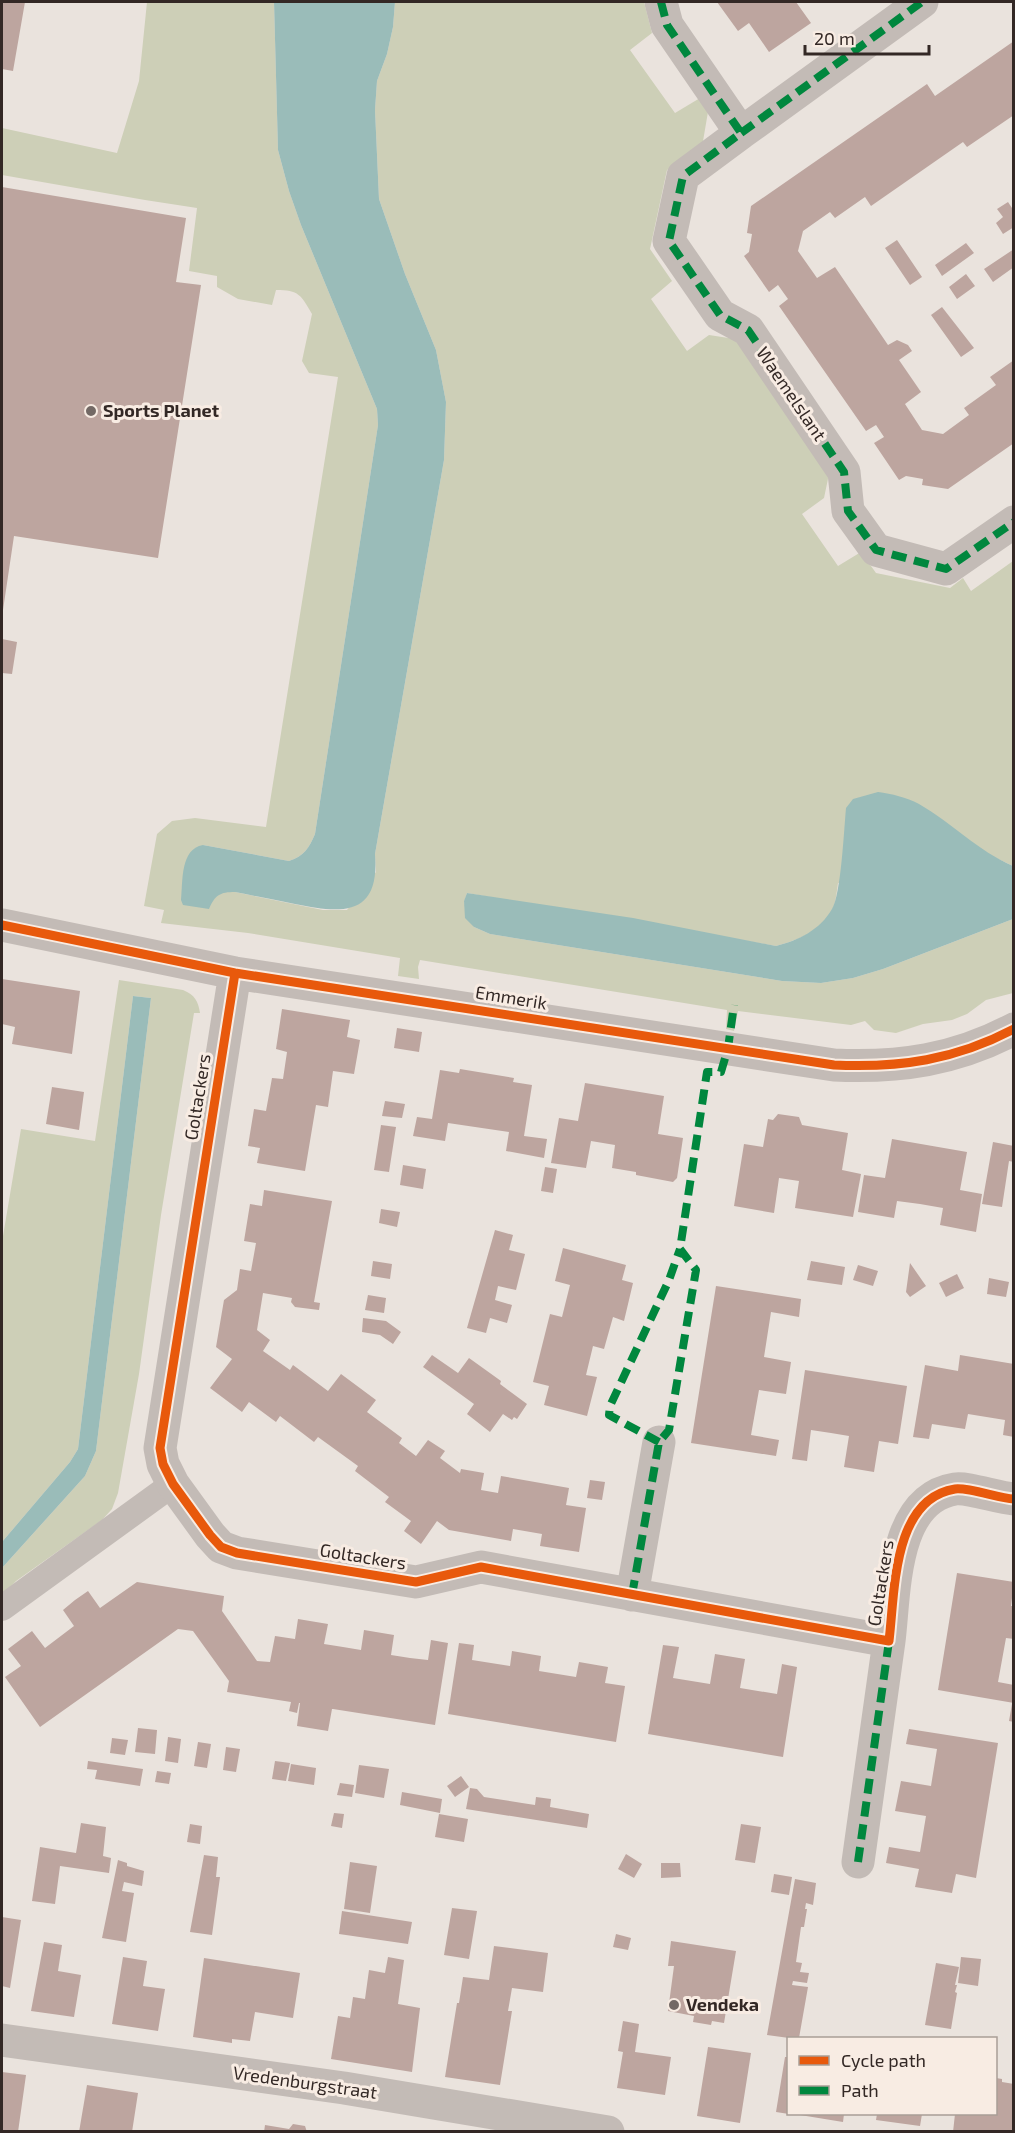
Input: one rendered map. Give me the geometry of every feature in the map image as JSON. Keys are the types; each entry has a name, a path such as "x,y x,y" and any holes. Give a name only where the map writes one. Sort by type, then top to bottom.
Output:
{"street":[{"path":"661,2 667,25 741,132"},
{"name":"Waemelslant","path":"922,2 683,176 669,241 720,315 748,330 844,472 848,511 876,550 946,569 1014,522"},
{"name":"Emmerik","path":"2,925 235,973 834,1065 874,1067 953,1055 1014,1029"},
{"name":"Goltackers","path":"235,973 160,1448 163,1464 173,1484 221,1547 237,1553 416,1582 481,1567 889,1641"},
{"path":"632,1595 659,1442"},
{"name":"Goltackers","path":"858,1862 901,1548 908,1525 920,1509 936,1495 957,1489 1014,1499"},
{"name":"Vredenburgstraat","path":"2,2040 344,2088 608,2132"}],"lane":[{"path":"2,1608 173,1484"}],"green space":[{"path":"147,2 274,2 278,150 301,225 377,409 378,425 315,834 305,851 299,857 289,861 203,845 214,898 222,892 235,892 323,910 347,910 376,872 375,854 444,460 446,402 436,350 405,274 379,199 375,110 377,81 387,54 393,27 395,2 644,2 652,33 630,50 675,113 700,98 709,106 702,147 667,170 650,249 672,281 651,299 687,351 709,335 735,339 829,474 824,498 802,514 838,566 861,552 876,573 950,588 963,578 971,591 1013,561 1013,866 994,857 838,883 834,906 824,922 802,937 776,946 467,893 464,902 474,927 490,934 782,981 821,983 853,978 883,969 1013,919 1013,993 986,1000 967,1014 952,1020 923,1024 896,1033 874,1030 865,1021 851,1025 738,1011 734,1031 726,1029 727,1010 420,960 419,979 398,976 400,958 248,933 161,923 164,910 144,906 157,834 172,821 195,818 266,827 338,377 309,373 302,361 312,314 298,295 290,291 276,290 272,305 238,299 217,287 217,276 189,271 197,208 2,175 2,128 117,153 139,81"},
{"path":"119,980 183,990 195,999 200,1013 194,1013 161,1215 139,1374 118,1493 112,1509 102,1520 16,1581 2,1596 2,1568 85,1476 96,1451 151,998 133,996 78,1449 70,1462 2,1542 2,1242 21,1129 95,1141"}],"water":[{"path":"274,2 395,2 393,27 387,54 377,81 375,110 379,199 405,274 436,350 446,402 444,460 375,854 375,874 365,900 343,909 312,907 235,892 219,895 213,900 209,909 183,905 181,900 186,859 196,848 203,845 289,861 299,857 305,851 315,834 378,425 377,409 301,225 278,150"},
{"path":"878,792 899,796 919,804 988,853 1013,866 1013,919 883,969 853,978 821,983 782,981 490,934 474,927 465,918 464,901 467,893 633,918 776,946 785,944 815,928 832,909 840,876 846,808 853,799"},
{"path":"133,996 151,998 96,1451 85,1476 2,1568 2,1542 70,1462 78,1449"}],"building":[{"path":"2,2 25,2 13,71 2,69"},
{"path":"717,2 796,2 811,23 769,52 749,23 738,31"},
{"path":"1014,41 1014,115 967,147 963,142 871,206 865,197 835,218 830,212 803,231 798,251 817,278 835,267 888,345 897,340 908,345 912,351 899,360 921,392 905,404 922,430 943,434 969,415 964,408 996,385 990,377 1014,360 1014,443 948,489 922,485 923,479 906,476 899,480 874,443 884,437 876,425 866,431 779,306 788,299 778,285 769,292 744,256 749,252 752,234 747,233 751,206 927,84 935,96"},
{"name":"Sports Planet","path":"2,187 186,218 176,282 201,285 158,558 14,536 3,610"},
{"path":"1008,202 1014,211 1014,227 1003,234 996,223 1003,217 997,209"},
{"path":"897,240 922,277 910,285 885,248"},
{"path":"966,243 974,253 942,276 935,265"},
{"path":"1014,249 1014,267 993,282 984,269"},
{"path":"966,274 975,286 957,299 949,287"},
{"path":"942,307 974,348 961,357 931,315"},
{"path":"2,639 17,642 12,674 2,673"},
{"path":"2,979 80,991 72,1054 12,1044 15,1027 2,1024"},
{"path":"282,1009 350,1020 347,1037 360,1040 354,1074 333,1071 328,1107 316,1105 305,1171 257,1163 260,1148 248,1146 254,1109 266,1111 272,1078 283,1079 287,1052 276,1049"},
{"path":"397,1028 422,1032 419,1052 394,1048"},
{"path":"460,1069 514,1078 513,1082 532,1085 524,1136 547,1139 544,1158 506,1151 509,1132 448,1123 445,1141 413,1136 417,1117 432,1119 440,1070 459,1073"},
{"path":"585,1083 664,1096 658,1134 683,1138 677,1178 673,1182 612,1168 615,1145 591,1141 586,1168 551,1163 559,1118 578,1121"},
{"path":"52,1087 84,1092 79,1130 46,1124"},
{"path":"385,1101 405,1104 402,1118 382,1116"},
{"path":"778,1114 799,1117 802,1125 848,1133 842,1170 861,1174 853,1217 795,1208 799,1181 779,1178 774,1213 734,1206 744,1144 763,1147 768,1119 773,1120"},
{"path":"381,1125 396,1127 389,1172 374,1170"},
{"path":"892,1139 967,1152 960,1190 982,1194 976,1232 940,1225 943,1208 920,1204 897,1201 894,1218 858,1212 864,1175 885,1178"},
{"path":"993,1142 1014,1146 1014,1162 1009,1161 1002,1207 982,1204"},
{"path":"403,1165 426,1169 423,1189 400,1185"},
{"path":"545,1167 557,1169 553,1193 541,1191"},
{"path":"264,1190 332,1201 314,1302 320,1303 319,1310 295,1307 291,1302 292,1298 263,1293 257,1330 270,1340 263,1351 290,1370 293,1365 328,1391 341,1374 376,1400 367,1412 402,1438 399,1443 416,1456 428,1440 445,1451 440,1458 460,1473 461,1469 484,1473 481,1490 498,1493 501,1476 569,1488 566,1505 586,1508 579,1552 540,1546 542,1534 513,1529 511,1541 449,1530 437,1521 421,1544 404,1531 411,1521 385,1502 389,1497 355,1471 358,1466 318,1437 314,1442 280,1416 276,1422 249,1402 242,1412 210,1388 232,1359 216,1347 224,1300 237,1290 240,1269 251,1271 256,1243 244,1241 250,1204 262,1206"},
{"path":"381,1209 400,1212 397,1227 379,1223"},
{"path":"495,1230 513,1235 509,1250 525,1254 516,1290 498,1286 495,1300 512,1305 507,1323 490,1318 486,1333 467,1328"},
{"path":"563,1248 626,1265 622,1280 633,1283 624,1321 613,1317 604,1349 593,1346 586,1375 597,1377 587,1416 544,1405 549,1386 533,1382 550,1314 562,1317 570,1285 555,1281"},
{"path":"373,1261 392,1264 390,1279 371,1276"},
{"path":"811,1261 845,1267 842,1285 807,1280"},
{"path":"910,1263 926,1286 910,1297 906,1292"},
{"path":"858,1265 878,1271 873,1286 853,1280"},
{"path":"957,1274 964,1288 946,1297 939,1283"},
{"path":"989,1278 1009,1282 1006,1297 987,1294"},
{"path":"716,1286 801,1299 799,1317 771,1312 764,1357 791,1362 786,1394 759,1390 751,1435 779,1440 776,1456 691,1443"},
{"path":"368,1295 386,1298 384,1313 365,1310"},
{"path":"363,1318 386,1321 401,1332 393,1344 380,1335 362,1332"},
{"path":"432,1355 458,1373 469,1358 501,1381 500,1384 527,1404 517,1419 514,1417 512,1420 503,1414 490,1432 467,1414 474,1404 423,1367"},
{"path":"960,1355 1014,1364 1014,1437 1003,1435 1005,1420 968,1414 965,1429 932,1424 929,1439 913,1437 925,1365 958,1371"},
{"path":"805,1370 907,1386 898,1444 879,1441 874,1472 844,1467 849,1436 831,1433 811,1430 807,1461 792,1459"},
{"path":"590,1480 605,1482 602,1500 587,1498"},
{"path":"957,1573 1014,1582 1011,1606 1014,1606 1014,1639 1006,1638 998,1682 1014,1685 1014,1703 938,1690"},
{"path":"137,1582 224,1596 222,1611 257,1661 270,1662 275,1636 295,1639 298,1619 328,1624 324,1644 361,1650 364,1630 394,1635 391,1655 428,1660 431,1640 448,1643 435,1725 332,1709 328,1731 297,1726 300,1703 297,1713 289,1711 291,1702 227,1692 229,1681 193,1631 178,1629 40,1727 5,1677 21,1666 8,1649 32,1631 45,1648 74,1626 63,1610 75,1600 88,1591 100,1608"},
{"path":"459,1643 474,1645 472,1660 510,1666 512,1651 541,1656 539,1671 576,1677 579,1662 608,1667 605,1683 625,1686 616,1742 448,1714"},
{"path":"663,1645 679,1647 673,1678 710,1684 715,1654 745,1659 740,1688 777,1694 782,1664 797,1667 783,1757 648,1734"},
{"path":"1012,1704 1014,1704 1014,1722 1009,1721"},
{"path":"138,1728 157,1730 155,1754 135,1752"},
{"path":"909,1729 998,1743 976,1878 956,1874 952,1893 915,1887 919,1869 886,1863 889,1847 920,1852 926,1816 895,1811 901,1781 931,1786 937,1749 906,1744"},
{"path":"168,1737 181,1739 178,1763 165,1761"},
{"path":"112,1738 128,1740 125,1755 110,1753"},
{"path":"198,1742 211,1744 207,1768 194,1766"},
{"path":"226,1747 240,1749 236,1772 223,1770"},
{"path":"88,1761 143,1769 140,1786 95,1779 97,1770 87,1769"},
{"path":"275,1761 290,1763 286,1781 272,1779"},
{"path":"291,1764 316,1768 314,1785 288,1781"},
{"path":"359,1765 389,1769 384,1798 355,1793"},
{"path":"157,1771 171,1773 169,1784 155,1782"},
{"path":"461,1776 469,1787 455,1797 447,1786"},
{"path":"340,1783 354,1785 352,1797 337,1795"},
{"path":"470,1788 477,1789 484,1797 535,1805 536,1797 551,1799 550,1807 589,1814 587,1828 466,1809"},
{"path":"402,1792 442,1799 440,1813 400,1805"},
{"path":"334,1813 344,1814 342,1828 331,1826"},
{"path":"439,1814 468,1819 464,1842 435,1837"},
{"path":"81,1823 106,1827 103,1856 111,1858 109,1873 60,1866 55,1904 32,1901 40,1847 76,1853"},
{"path":"190,1824 202,1826 200,1844 187,1842"},
{"path":"741,1824 761,1827 755,1863 735,1860"},
{"path":"626,1854 642,1864 634,1878 618,1869"},
{"path":"204,1855 218,1857 216,1877 220,1877 212,1935 190,1932"},
{"path":"118,1860 127,1863 127,1866 144,1871 142,1886 124,1882 122,1891 134,1893 126,1942 102,1938"},
{"path":"350,1862 377,1866 370,1913 344,1909"},
{"path":"661,1863 680,1863 681,1877 661,1878"},
{"path":"774,1874 792,1877 789,1895 771,1892"},
{"path":"795,1879 816,1883 813,1905 806,1903 804,1927 801,1927 796,1962 802,1963 800,1972 809,1973 807,1983 793,1981 792,1985 808,1987 799,2037 767,2035"},
{"path":"452,1908 477,1911 469,1959 444,1955"},
{"path":"342,1911 412,1922 408,1944 339,1934"},
{"path":"2,1917 21,1920 10,1988 2,1986"},
{"path":"616,1934 631,1938 628,1950 613,1947"},
{"path":"671,1941 736,1951 724,2023 712,2021 711,2025 693,2022 694,2016 668,2011 674,1966 668,1966"},
{"path":"44,1942 62,1945 58,1971 81,1975 74,2017 31,2011"},
{"path":"494,1946 548,1953 543,1992 512,1988 508,2011 512,2011 500,2085 445,2077 463,1977 489,1980"},
{"path":"123,1957 147,1961 143,1986 165,1989 158,2031 112,2024"},
{"path":"388,1957 404,1960 398,2004 420,2008 412,2072 331,2059 338,2016 350,2018 353,1997 365,1999 369,1970 385,1973"},
{"path":"961,1957 981,1959 978,1986 958,1983"},
{"path":"204,1958 300,1973 293,2018 255,2012 250,2041 232,2039 232,2043 193,2037"},
{"path":"936,1963 959,1967 951,2029 925,2025"},
{"path":"623,2021 639,2024 635,2052 671,2057 665,2095 617,2088 623,2052 618,2051"},
{"path":"708,2047 751,2053 740,2123 697,2116"},
{"path":"785,2057 787,2057 787,2114 776,2112"},
{"path":"2,2072 26,2075 18,2132 2,2132"},
{"path":"997,2078 1002,2079 1002,2082 1014,2084 1014,2132 953,2132 955,2115 997,2115"},
{"path":"87,2085 138,2093 132,2132 79,2132"},
{"path":"800,2115 844,2115 843,2122"},
{"path":"877,2115 922,2115 920,2126 876,2120"},
{"path":"293,2124 305,2126 307,2132 264,2132 265,2125 289,2129"}],"marked path":[{"path":"661,2 667,25 741,133 683,176 669,241 720,315 748,330 844,472 848,511 876,550 946,569 1014,522"},
{"path":"741,133 922,2"},
{"path":"632,1595 659,1442 669,1430 696,1270 680,1249 707,1072 721,1072 728,1048 734,1005"},
{"path":"659,1442 609,1415 610,1406 669,1280 680,1249"},
{"path":"858,1862 889,1641"}],"cycle path":[{"path":"2,925 235,973 834,1065 882,1065 927,1060 970,1048 1014,1029"},
{"path":"235,973 160,1448 163,1464 173,1484 221,1547 237,1553 416,1582 481,1567 889,1641 896,1574 901,1551 908,1529 919,1510 934,1496 955,1489 1014,1499"}],"place":[{"name":"Sports Planet","path":"91,411"},
{"name":"Vendeka","path":"674,2005"}]}
